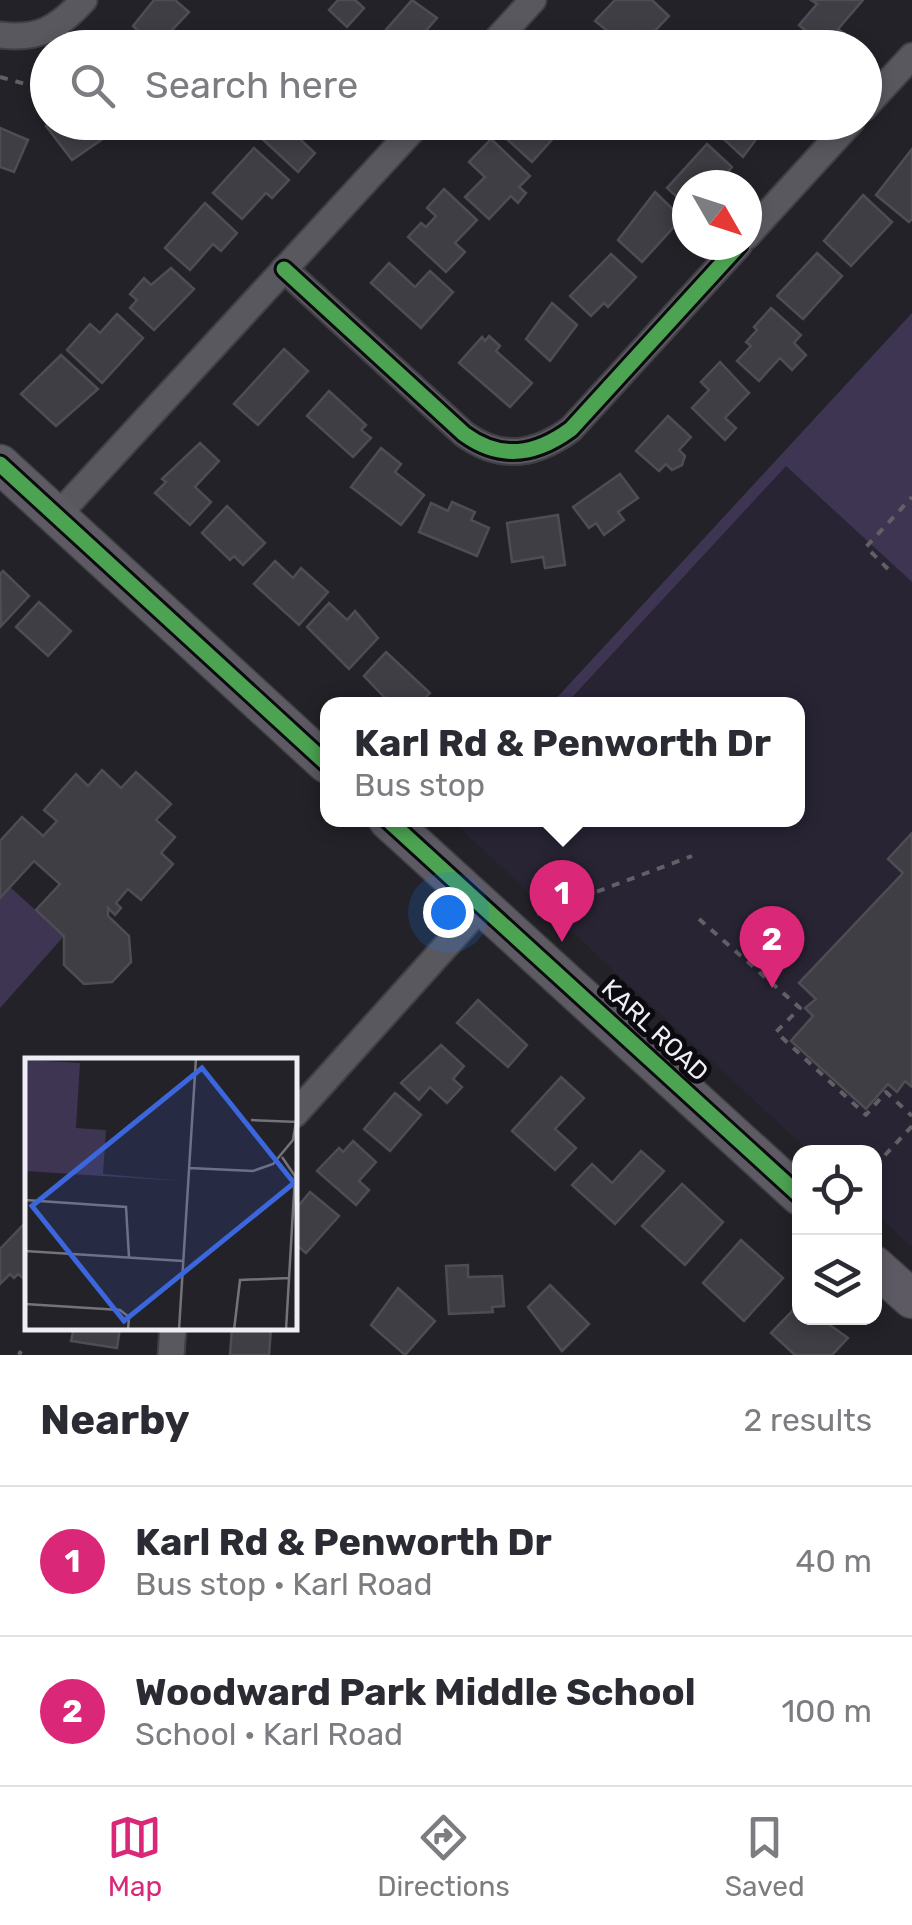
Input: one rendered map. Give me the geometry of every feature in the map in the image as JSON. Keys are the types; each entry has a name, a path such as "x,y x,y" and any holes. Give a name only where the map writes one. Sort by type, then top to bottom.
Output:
{"main road":[{"path":"0,464 320,758"},
{"name":"KARL ROAD","path":"396,827 792,1189"},
{"path":"882,1272 912,1299"}],"street":[{"path":"42,30 55,27 84,0"},
{"path":"505,30 532,0"},
{"path":"882,88 912,56"},
{"path":"57,516 403,140"},
{"path":"762,220 835,140"},
{"path":"284,269 464,434 480,445 516,453 538,450 571,429 725,260"},
{"path":"298,1111 482,906"},
{"path":"171,1355 173,1330"}],"path":[{"path":"0,77 30,85"},
{"path":"888,568 866,548 912,498"},
{"path":"537,914 692,856"},
{"path":"698,919 800,1008 776,1032 866,1115 886,1092 912,1116"},
{"path":"882,1158 912,1126"}],"shaded area":[{"path":"912,313 912,582 786,466 572,697 557,697"},
{"path":"786,465 912,582 912,1247 882,1219 882,1145 802,1145 458,827 805,827 805,697 572,697"},
{"path":"10,887 64,936 0,1008 0,898"}],"building":[{"path":"154,0 175,0 189,12 172,30 137,30 133,26"},
{"path":"338,0 355,0 364,8 347,27 329,10"},
{"path":"412,0 437,18 427,30 386,30"},
{"path":"615,0 652,0 669,16 656,30 606,30 595,21"},
{"path":"811,0 863,0 839,30 805,30 799,25 817,4"},
{"path":"0,128 28,140 14,172 0,167"},
{"path":"57,140 101,140 72,160"},
{"path":"263,140 301,140 315,153 298,172"},
{"path":"492,140 530,176 519,187 526,193 518,203 511,196 489,219 465,197 485,177 469,162"},
{"path":"508,140 552,140 532,162"},
{"path":"725,140 756,140 743,157"},
{"path":"707,144 732,167 729,170 683,170"},
{"path":"254,148 289,180 272,198 266,193 242,219 213,193"},
{"path":"912,149 912,219 909,222 876,195"},
{"path":"444,189 477,220 455,243 465,252 446,272 408,237 421,223 426,227 436,216 427,208"},
{"path":"655,192 672,208 672,229 642,262 618,240"},
{"path":"863,195 892,222 851,266 824,241"},
{"path":"205,203 237,233 221,251 213,244 190,270 165,248"},
{"path":"817,253 842,276 803,319 777,296"},
{"path":"611,254 636,277 608,307 604,303 591,316 570,296"},
{"path":"389,263 415,287 430,271 453,292 421,328 371,283"},
{"path":"171,268 194,289 154,330 130,308 137,300 130,294 144,278 151,285"},
{"path":"552,303 577,325 550,361 526,339"},
{"path":"771,308 801,335 794,343 806,355 792,370 780,358 759,381 737,361 751,346 746,342 757,330 754,327"},
{"path":"117,314 143,338 102,383 67,350 90,324 100,333"},
{"path":"489,336 500,346 496,351 532,383 510,407 459,363 482,337 485,341"},
{"path":"284,349 308,371 258,425 234,404"},
{"path":"61,355 98,389 56,426 21,394"},
{"path":"720,362 749,393 725,418 736,428 725,440 692,408 709,390 701,382"},
{"path":"329,391 366,425 361,430 371,438 353,457 307,416"},
{"path":"668,416 691,437 679,450 685,456 682,465 672,470 666,464 659,471 636,451"},
{"path":"200,443 219,461 195,487 211,502 190,525 155,493 166,482 162,479"},
{"path":"381,448 401,464 395,472 424,495 401,525 351,487"},
{"path":"620,474 638,498 618,512 624,520 604,535 596,523 589,528 573,507"},
{"path":"452,502 475,512 471,520 489,528 477,556 419,532 431,503 448,511"},
{"path":"227,506 265,543 243,565 234,556 230,560 202,533"},
{"path":"558,515 565,565 545,568 543,557 512,562 507,523"},
{"path":"275,561 293,578 301,568 328,592 299,625 254,584"},
{"path":"3,571 29,596 1,626 0,574"},
{"path":"39,602 71,631 48,656 16,627"},
{"path":"329,603 347,620 355,611 378,638 349,669 307,627"},
{"path":"386,652 430,693 426,697 384,697 364,676"},
{"path":"102,770 121,788 136,772 171,804 156,820 175,837 161,853 173,864 141,900 128,889 116,903 121,908 115,915 108,908 108,916 129,936 131,962 112,982 84,984 64,965 64,936 36,910 60,884 34,861 0,898 0,841 22,817 43,836 57,821 44,810 76,774 88,786"},
{"path":"912,833 912,1087 905,1081 897,1092 888,1084 866,1109 791,1041 813,1016 805,1008 816,999 799,983 903,873 888,859"},
{"path":"478,1000 527,1045 508,1067 457,1023"},
{"path":"441,1045 464,1066 453,1079 462,1087 447,1103 430,1087 419,1100 401,1083"},
{"path":"561,1077 584,1098 555,1129 576,1148 555,1170 512,1131"},
{"path":"395,1093 421,1115 390,1151 364,1129"},
{"path":"353,1141 376,1162 359,1181 369,1190 356,1205 317,1171 339,1148 343,1152"},
{"path":"641,1151 664,1171 615,1224 572,1185 592,1164 612,1183"},
{"path":"682,1184 723,1222 685,1265 642,1226"},
{"path":"310,1192 339,1216 306,1253 298,1246 298,1206"},
{"path":"25,1223 25,1280 10,1274 0,1284 0,1249"},
{"path":"741,1240 783,1278 744,1321 703,1283"},
{"path":"468,1265 468,1277 502,1276 504,1306 492,1307 493,1312 449,1314 446,1266"},
{"path":"550,1285 589,1324 562,1351 528,1307"},
{"path":"398,1288 435,1321 405,1355 371,1325"},
{"path":"792,1311 792,1325 830,1325 848,1338 832,1355 795,1355 771,1333"},
{"path":"74,1330 120,1330 117,1348 71,1341"},
{"path":"232,1330 271,1330 269,1355 230,1355"}],"cycle path":[{"path":"284,269 464,434 491,448 518,451 545,445 571,429 725,260"},
{"path":"0,464 320,758"},
{"path":"396,827 792,1189"}],"place":[{"name":"Karl Rd & Penworth Dr","path":"562,942"},
{"name":"Woodward Park Middle School","path":"772,988"}]}
